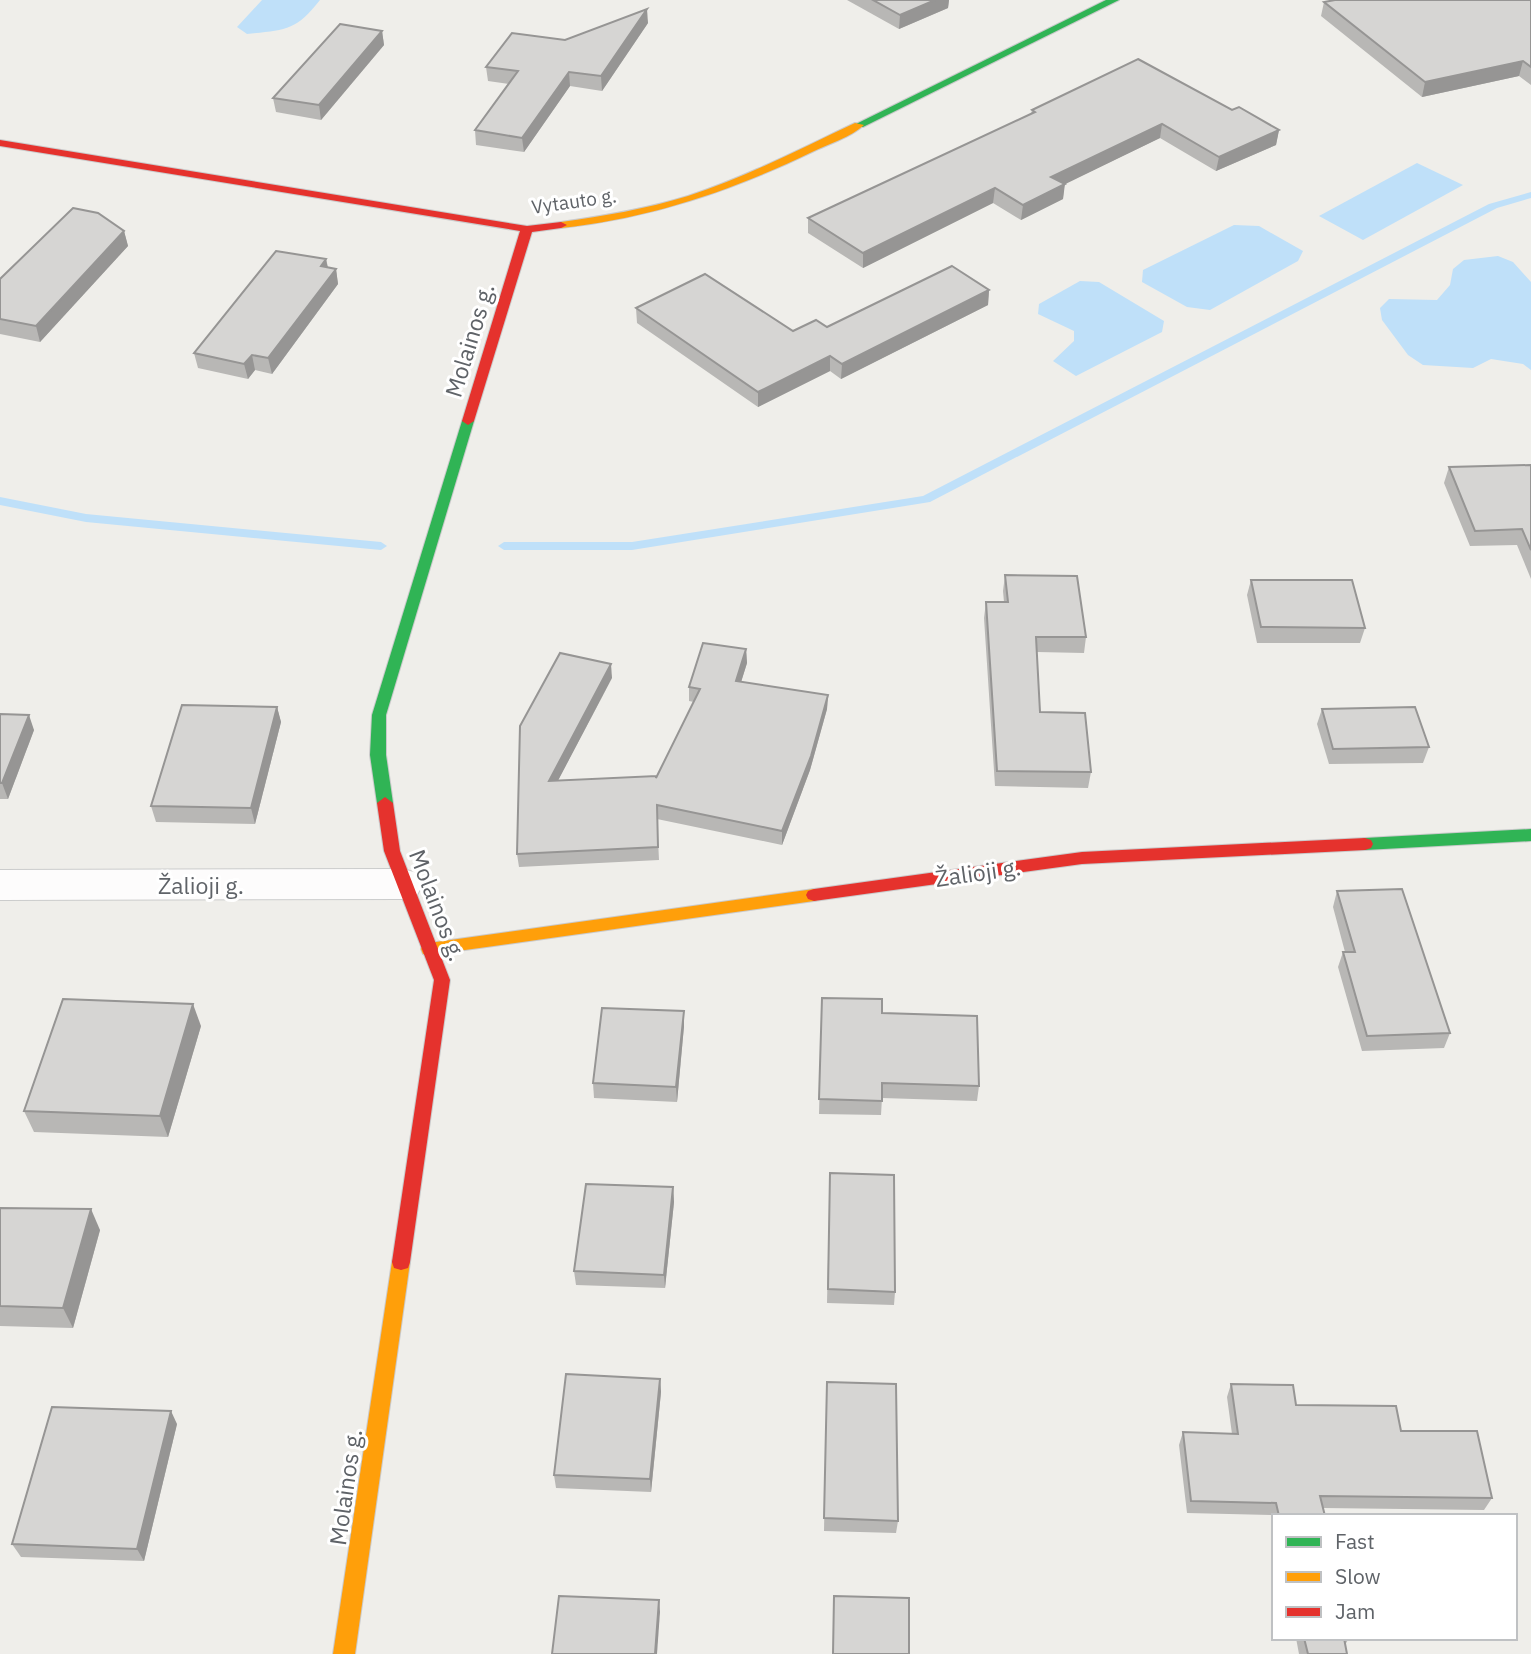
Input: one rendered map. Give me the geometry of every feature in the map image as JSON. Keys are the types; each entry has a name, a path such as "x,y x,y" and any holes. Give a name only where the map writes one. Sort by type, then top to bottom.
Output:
{"street":[{"name":"Vytauto g.","path":"0,143 527,229 608,218 666,206 724,187 791,158 1114,0"},
{"name":"Molainos g.","path":"344,1654 442,980 392,851 378,755 379,715 527,229"},
{"name":"Žalioji g.","path":"429,949 1082,858 1531,835"},
{"name":"Žalioji g.","path":"0,885 403,884"}],"water":[{"path":"262,0 320,0 304,18 289,27 247,34 237,27"},
{"path":"1417,163 1463,185 1363,240 1319,216"},
{"path":"1234,225 1259,226 1303,251 1298,261 1210,310 1187,307 1142,282 1143,270"},
{"path":"1498,256 1513,262 1531,282 1531,370 1523,364 1491,359 1473,368 1423,365 1408,355 1382,320 1380,308 1389,299 1437,300 1450,285 1453,269 1464,260"},
{"path":"1080,281 1099,282 1164,321 1162,332 1076,376 1053,361 1074,341 1074,331 1038,314 1039,304"}],"building":[{"path":"873,0 935,0 900,15"},
{"path":"1531,0 1531,67 1523,61 1425,82 1324,2"},
{"path":"647,9 601,76 569,72 522,138 475,130 518,71 486,67 512,33 565,40"},
{"path":"340,24 382,31 319,105 273,98"},
{"path":"1138,59 1232,110 1239,107 1279,130 1219,157 1162,124 1051,177 1065,184 1023,205 995,188 863,253 808,218 1035,112 1032,110"},
{"path":"73,208 98,213 124,231 36,326 0,319 0,279"},
{"path":"276,251 326,259 321,266 336,269 268,358 252,355 244,364 194,353"},
{"path":"952,266 989,290 842,364 830,356 758,392 636,308 705,274 793,331 816,320 827,327"},
{"path":"1531,465 1531,550 1522,529 1475,531 1449,467"},
{"path":"1005,575 1077,576 1086,637 1036,637 1040,712 1085,713 1091,772 997,771 986,602 1008,602"},
{"path":"1251,580 1352,580 1365,628 1261,627"},
{"path":"703,643 746,649 736,681 828,695 811,756 782,831 657,805 658,847 517,854 520,726 560,653 611,664 549,781 656,778 700,689 689,687"},
{"path":"182,705 277,707 251,808 151,806"},
{"path":"1415,707 1429,747 1333,749 1322,709"},
{"path":"0,714 29,715 2,783 0,783"},
{"path":"1402,889 1450,1033 1367,1036 1343,952 1355,952 1337,891"},
{"path":"822,998 882,999 882,1013 977,1016 979,1086 882,1083 882,1101 819,1099"},
{"path":"63,999 193,1004 160,1116 24,1111"},
{"path":"602,1008 684,1011 676,1087 593,1083"},
{"path":"830,1173 894,1175 895,1292 828,1289"},
{"path":"586,1184 673,1187 664,1275 574,1271"},
{"path":"0,1208 91,1209 63,1308 0,1306"},
{"path":"566,1374 660,1379 650,1479 554,1475"},
{"path":"827,1382 896,1384 898,1521 824,1518"},
{"path":"1231,1384 1293,1385 1296,1405 1396,1406 1401,1431 1477,1431 1492,1498 1320,1496 1324,1514 1279,1514 1276,1503 1191,1501 1183,1432 1238,1434"},
{"path":"52,1407 171,1411 137,1549 12,1544"},
{"path":"559,1596 659,1600 655,1654 552,1654"},
{"path":"834,1596 909,1598 909,1654 833,1654"},
{"path":"1304,1640 1344,1640 1347,1654 1308,1654"}],"waterway":[{"path":"504,546 632,546 926,499 1493,206 1531,195"},
{"path":"0,501 86,518 381,546"}],"traffic: fast":[{"path":"859,125 1114,0"},
{"path":"385,803 378,755 379,715 468,421"},
{"path":"1365,844 1531,835"}],"traffic: slow":[{"path":"561,225 627,215 691,199 764,170 859,125"},
{"path":"429,949 814,895"},
{"path":"344,1654 401,1262"}],"traffic: jam":[{"path":"0,143 527,229 561,225"},
{"path":"468,421 527,229"},
{"path":"385,803 392,851 442,980 401,1262"},
{"path":"814,895 1082,858 1365,844"}]}
